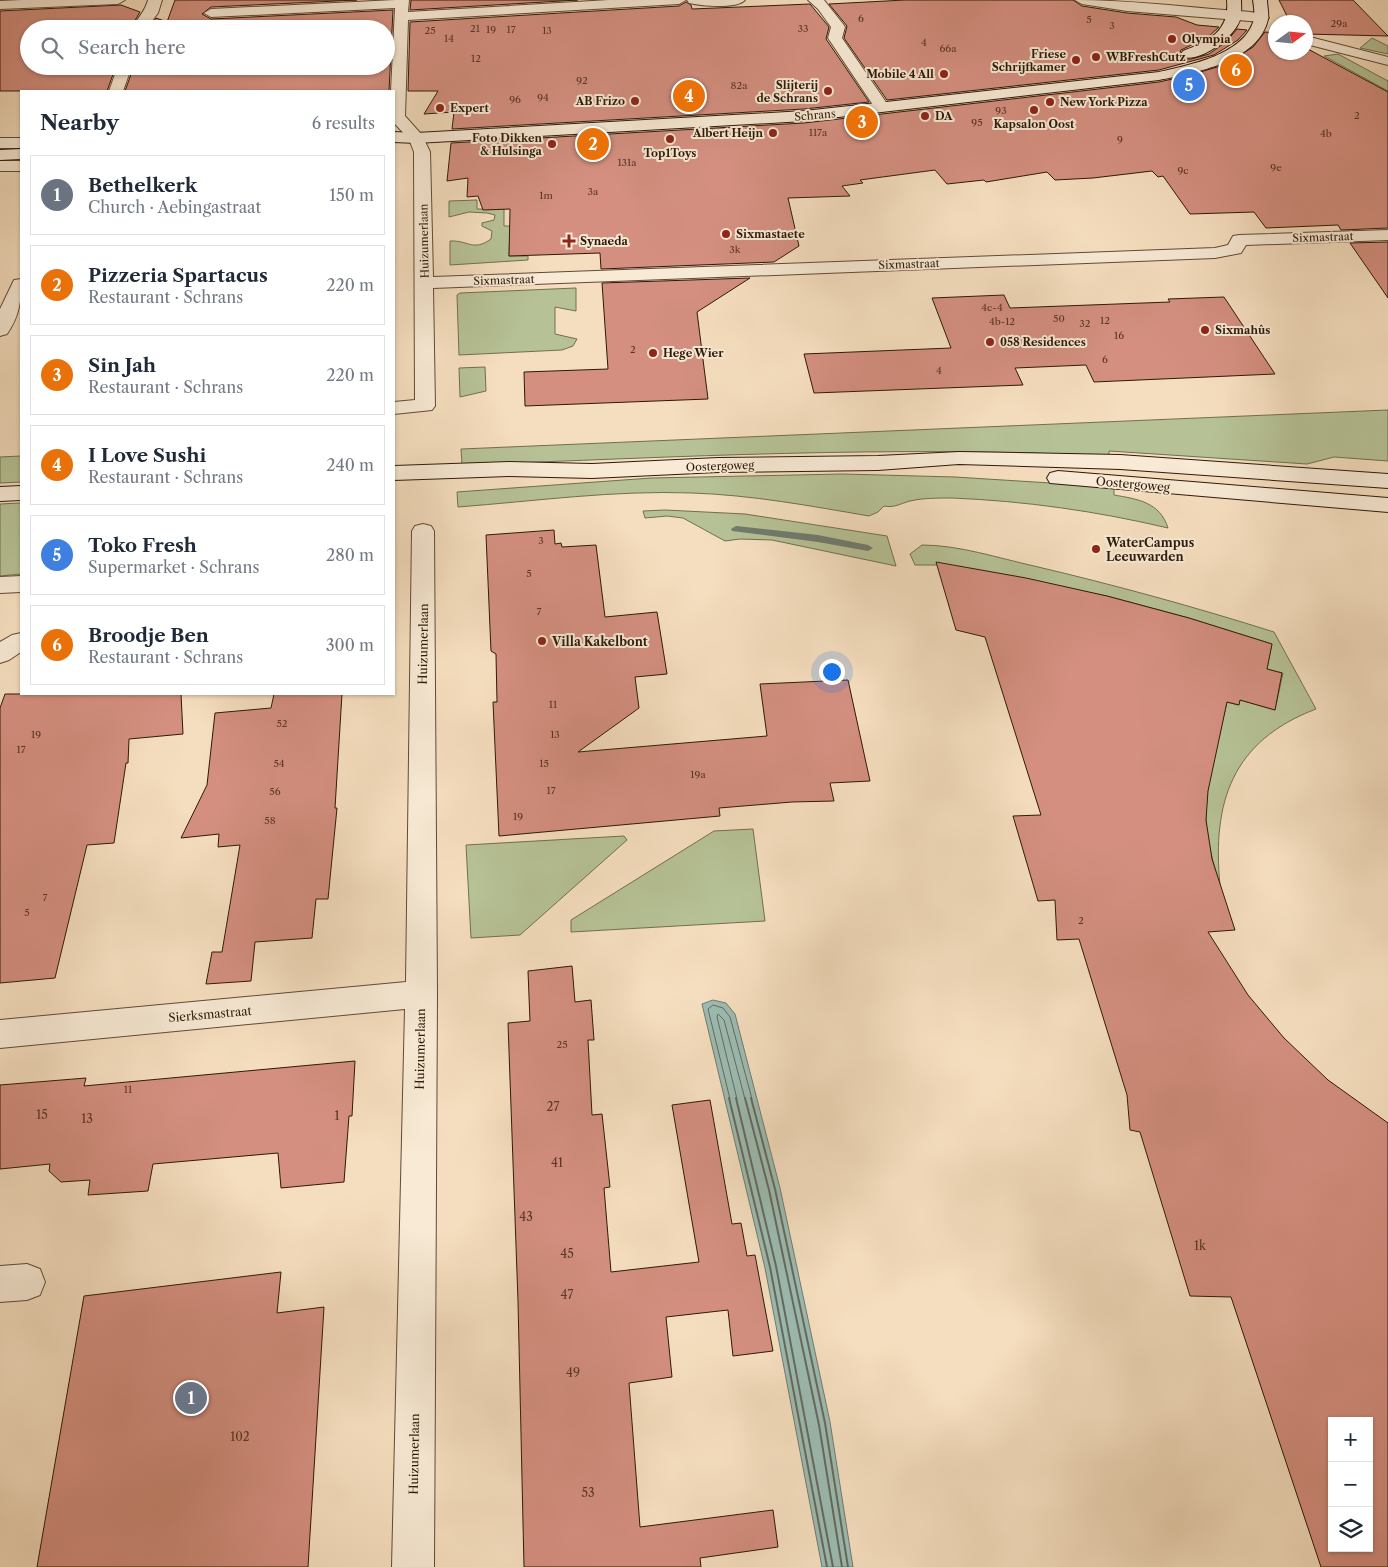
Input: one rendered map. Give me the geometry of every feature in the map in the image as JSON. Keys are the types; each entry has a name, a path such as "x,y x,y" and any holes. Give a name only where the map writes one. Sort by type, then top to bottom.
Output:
{"street":[{"path":"0,5 118,0"},
{"path":"144,20 151,13 155,0"},
{"path":"211,14 398,16 678,0"},
{"path":"694,0 706,2 738,0"},
{"path":"815,0 823,6 838,27 835,38 878,103"},
{"path":"1082,0 1233,20 1264,27 1260,0"},
{"path":"1233,20 1234,0"},
{"path":"395,41 398,16"},
{"name":"Schrans","path":"403,131 731,121 878,103 1150,64 1178,57 1209,45 1220,38 1233,20"},
{"name":"Schrans","path":"878,103 1146,78 1176,72 1219,59 1247,44 1264,27"},
{"path":"1313,42 1388,62"},
{"path":"116,90 122,75"},
{"name":"Huizumerlaan","path":"394,75 397,118 403,131 422,152 425,406 395,408"},
{"path":"0,143 20,143"},
{"path":"0,155 20,154"},
{"path":"0,166 20,166"},
{"name":"Sixmastraat","path":"424,283 1215,253 1235,249 1239,240 1388,235"},
{"path":"20,286 0,331 20,331"},
{"name":"Oostergoweg","path":"395,473 509,469 592,471 718,465 878,463 959,458 1030,458 1120,462 1388,481"},
{"name":"Oostergoweg","path":"878,463 1388,506"},
{"name":"Oostergoweg","path":"395,490 510,483 592,471"},
{"path":"0,494 20,493"},
{"name":"Huizumerlaan","path":"413,1567 421,994 423,531"},
{"path":"0,585 20,584"},
{"path":"0,654 20,642"},
{"name":"Sierksmastraat","path":"0,1034 421,994"}],"green space":[{"path":"1372,38 1388,46 1388,54 1360,48"},
{"path":"1338,54 1388,81 1388,91 1324,56"},
{"path":"477,200 477,209 504,209 504,226 510,226 509,256 528,256 528,260 450,265 450,241 480,245 491,239 492,231 482,226 482,223 494,220 495,215 469,212 449,217 449,201"},
{"path":"576,288 576,311 555,307 555,334 577,339 573,346 562,350 459,355 457,295 460,293"},
{"path":"485,367 486,391 460,397 459,368"},
{"path":"1388,410 1388,461 1334,457 1307,464 1109,451 1109,456 1028,453 866,452 786,453 462,465 461,449"},
{"path":"20,456 20,482 0,483 0,457"},
{"path":"843,474 955,477 1114,487 1114,495 1139,500 1153,507 1164,519 1168,528 1060,508 952,498 920,499 894,506 884,506 878,512 869,516 759,499 714,494 663,492 458,507 457,492 651,478"},
{"path":"20,503 20,574 0,576 0,504"},
{"path":"665,510 745,514 887,536 896,566 772,540 740,539 725,541 683,518 667,516 645,518 643,511"},
{"path":"922,545 950,547 1064,573 1185,605 1274,632 1316,709 1287,722 1264,738 1247,757 1234,778 1225,801 1220,827 1218,855 1220,885 1211,853 1206,821 1207,792 1213,761 1227,702 1238,705 1240,700 1275,710 1283,673 1267,669 1272,644 1189,618 1107,596 937,565 915,565 910,554"},
{"path":"753,829 765,921 571,932 571,920 714,831"},
{"path":"624,836 627,840 520,935 471,938 466,845"}],"water":[{"path":"713,1000 726,1003 735,1014 780,1188 830,1422 853,1567 822,1567 765,1268 702,1004"}],"building":[{"path":"175,0 357,0 211,7 202,14 211,19 393,10 393,20 168,20"},
{"path":"411,0 578,0 410,10"},
{"path":"905,0 1073,0 1082,6 1127,13 1176,17 1197,25 1219,27 1208,37 1181,50 1179,55 1183,59 1191,59 1209,54 1226,42 1237,29 1247,30 1238,40 1214,55 1159,70 887,100 844,38 847,26 829,4"},
{"path":"1279,0 1353,0 1388,36 1313,34 1313,15 1286,15"},
{"path":"686,2 691,5 692,9 810,4 829,27 826,39 869,102 804,109 452,129 454,112 424,114 438,91 408,91 410,22 679,6"},
{"path":"121,5 140,12 135,20 20,20 20,75 113,75 107,90 0,91 0,11"},
{"path":"1265,32 1268,32 1268,60 1313,60 1313,52 1388,92 1388,228 1341,230 1338,225 1266,228 1254,212 1190,214 1163,176 1158,177 1152,171 1093,178 1055,180 1047,172 986,182 984,180 947,184 935,170 860,180 863,183 842,186 850,196 788,198 799,246 774,262 601,269 600,253 509,256 510,209 483,210 478,196 467,197 468,178 447,181 451,143 804,123 1159,82 1224,65 1253,47"},
{"path":"131,75 390,75 389,90 125,90"},
{"path":"1388,242 1388,298 1350,243"},
{"name":"Hege Wier","path":"750,278 697,312 708,399 525,406 524,372 608,369 602,283"},
{"path":"1004,295 1010,308 1170,302 1168,299 1224,297 1275,374 1094,382 1086,365 1015,368 1023,385 814,393 804,354 951,348 932,298"},
{"path":"554,530 555,544 561,543 562,547 596,545 605,617 657,612 667,674 635,677 639,708 578,752 767,736 760,684 848,680 870,781 830,783 834,801 792,802 719,808 720,816 499,836 493,702 497,702 496,654 491,651 486,535"},
{"path":"936,562 1026,578 1107,596 1189,618 1272,644 1267,669 1282,673 1275,710 1240,700 1239,705 1227,702 1208,791 1206,820 1212,859 1235,930 1208,932 1248,995 1284,1038 1328,1080 1388,1123 1388,1567 1321,1567 1231,1297 1190,1296 1140,1132 1130,1130 1127,1095 1079,939 1057,940 1055,900 1038,901 1013,816 1041,815 985,637 956,630"},
{"path":"5,694 181,695 183,734 129,739 128,763 126,763 114,843 87,845 55,978 0,983 0,708"},
{"path":"274,695 342,695 335,808 337,808 328,899 316,899 312,938 255,942 251,981 206,984 212,952 222,952 240,845 218,847 219,834 181,838 207,785 215,713 271,708"},
{"path":"572,966 575,1002 591,1000 594,1040 588,1040 592,1115 602,1114 610,1187 604,1188 611,1272 699,1262 672,1105 710,1100 732,1224 741,1223 747,1256 755,1255 773,1351 733,1356 728,1310 666,1317 672,1377 629,1383 640,1527 773,1510 778,1547 700,1558 701,1567 524,1567 518,1301 508,1023 530,1021 528,971"},
{"path":"355,1061 352,1116 349,1116 344,1182 281,1188 278,1153 153,1164 148,1191 88,1195 90,1180 61,1182 49,1171 50,1164 0,1169 0,1085 86,1078 84,1086"},
{"path":"281,1272 277,1313 324,1307 308,1567 37,1567 84,1296"}],"waterway":[{"path":"736,529 818,538 868,548"}],"place":[{"name":"Olympia","path":"1172,39"},
{"name":"WBFreshCutz","path":"1096,57"},
{"name":"Friese Schrijfkamer","path":"1076,60"},
{"name":"Broodje Ben","path":"1236,70"},
{"name":"Mobile 4 All","path":"944,74"},
{"name":"Toko Fresh","path":"1189,85"},
{"name":"Slijterij de Schrans","path":"828,91"},
{"name":"I Love Sushi","path":"689,96"},
{"name":"AB Frizo","path":"635,101"},
{"name":"New York Pizza","path":"1050,102"},
{"name":"Expert","path":"440,108"},
{"name":"Kapsalon Oost","path":"1034,110"},
{"name":"DA","path":"925,116"},
{"name":"Sin Jah","path":"862,122"},
{"name":"Albert Heijn","path":"773,133"},
{"name":"Top1Toys","path":"670,139"},
{"name":"Foto Dikken & Hulsinga","path":"552,144"},
{"name":"Pizzeria Spartacus","path":"593,144"},
{"name":"Sixmastaete","path":"726,234"},
{"name":"Synaeda","path":"569,241"},
{"name":"Sixmahûs","path":"1205,330"},
{"name":"058 Residences","path":"990,342"},
{"name":"Hege Wier","path":"653,353"},
{"name":"WaterCampus Leeuwarden","path":"1096,549"},
{"name":"Villa Kakelbont","path":"542,641"},
{"name":"Bethelkerk","path":"191,1398"}]}
